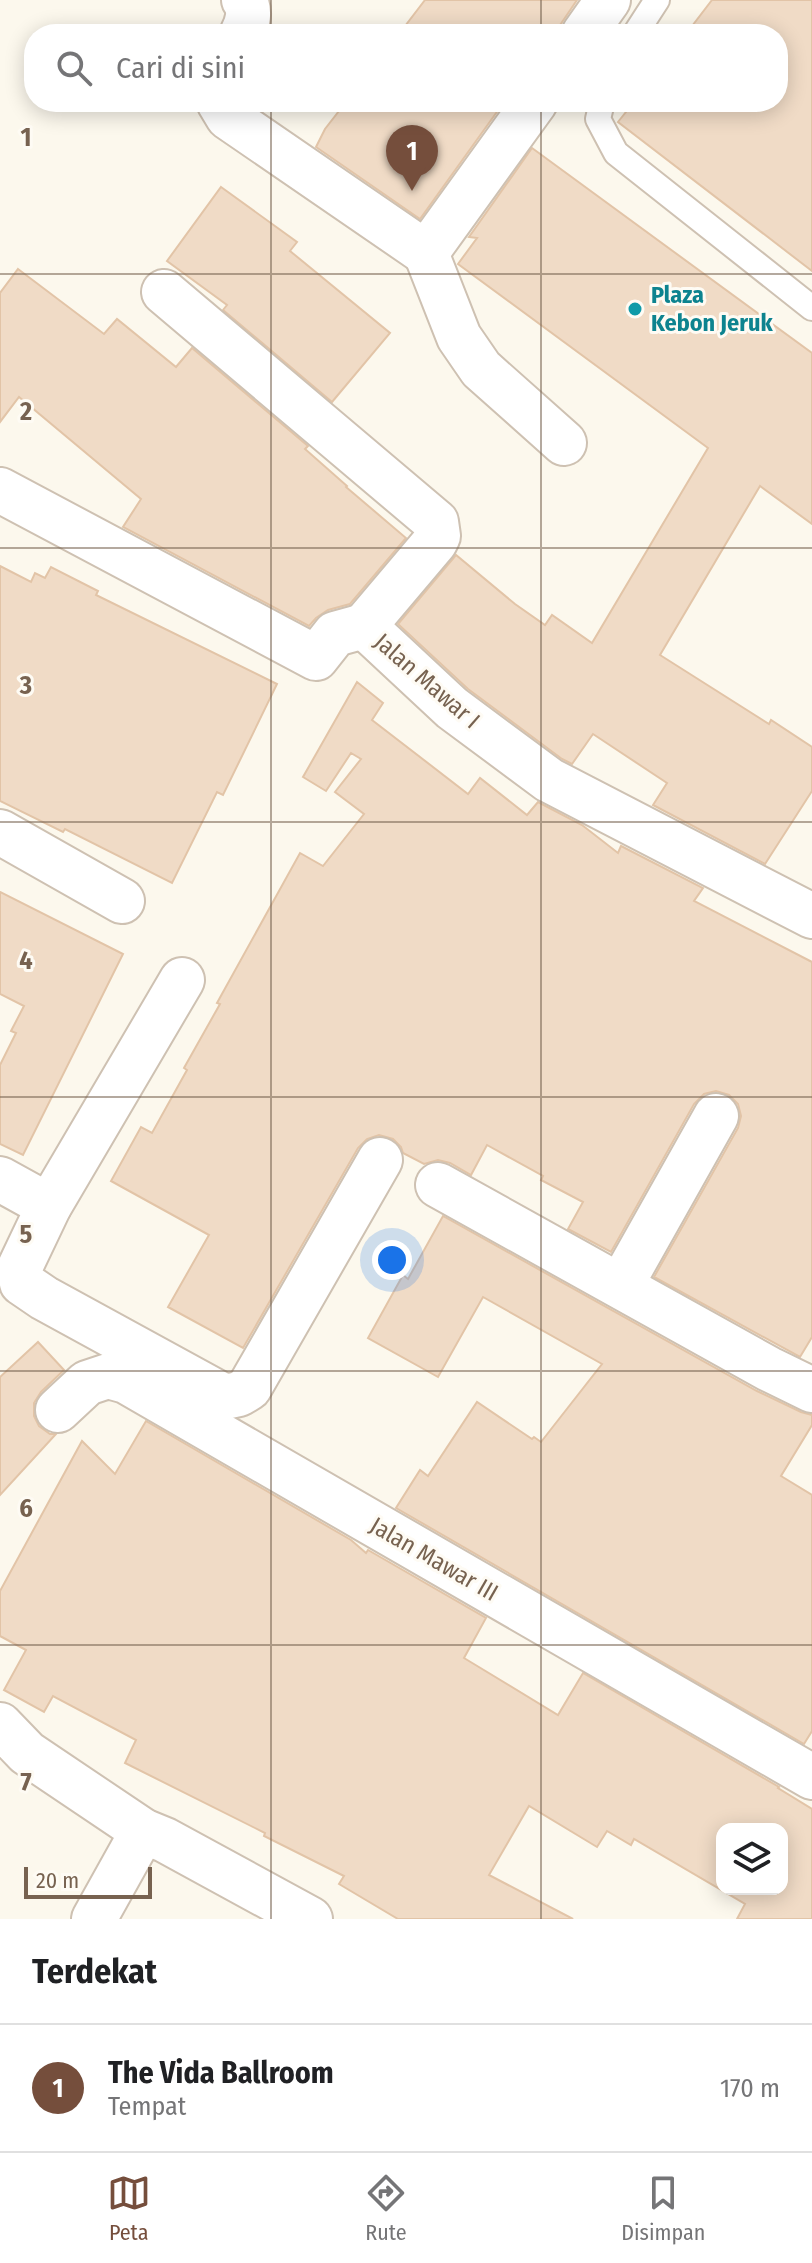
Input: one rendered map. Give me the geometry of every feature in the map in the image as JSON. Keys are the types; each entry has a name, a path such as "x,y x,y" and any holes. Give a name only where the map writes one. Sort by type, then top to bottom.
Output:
{"street":[{"path":"244,0 247,3 247,24"},
{"path":"591,24 608,0"},
{"path":"225,112 426,253 459,337 481,369 564,443"},
{"path":"426,253 528,112"},
{"path":"164,292 436,522 438,536 435,542 364,626"},
{"name":"Jalan Mawar I","path":"0,490 316,658 335,634 364,626 452,708 549,780 812,916"},
{"path":"0,832 122,901"},
{"path":"182,980 49,1206 19,1269 22,1283 225,1397 239,1394 249,1388 380,1160"},
{"path":"621,1285 716,1116"},
{"path":"0,1179 49,1206"},
{"path":"438,1185 812,1390"},
{"name":"Jalan Mawar III","path":"58,1410 87,1383 108,1376 126,1381 812,1777"},
{"path":"0,1725 27,1753 143,1831 310,1919"},
{"path":"94,1919 143,1831"}],"lane":[{"path":"641,24 657,0"},
{"path":"600,112 598,119 616,153 812,308"}],"building":[{"path":"425,0 577,0 561,24 407,24"},
{"path":"712,0 812,0 812,271 618,122 626,112 788,112 788,24 694,24"},
{"path":"338,112 497,112 420,219 316,147"},
{"path":"532,148 812,353 812,524 760,486 660,655 769,724 771,720 812,747 812,791 765,864 653,805 667,783 593,734 572,764 562,759 468,689 398,624 456,555 545,625 552,615 592,643 708,448 458,264 477,238 469,237"},
{"path":"221,187 297,242 290,251 390,333 332,402 223,310 227,305 167,261"},
{"path":"18,269 104,334 117,319 176,367 192,348 308,446 305,449 406,538 350,604 328,610 309,626 123,527 141,499 19,397 0,422 0,293"},
{"path":"0,566 31,582 35,573 45,578 51,567 98,591 96,595 277,684 223,795 217,792 172,883 65,829 63,832 0,801"},
{"path":"357,682 383,703 372,720 468,794 480,778 527,815 538,802 582,825 618,853 621,846 703,888 694,901 812,962 812,1337 800,1357 654,1277 738,1128 741,1116 738,1104 729,1095 716,1091 704,1094 694,1104 611,1252 568,1229 583,1202 541,1180 543,1176 487,1145 471,1175 438,1160 424,1164 403,1153 393,1139 379,1135 367,1139 358,1148 243,1348 168,1307 209,1235 111,1181 141,1127 152,1133 220,1004 217,1003 300,853 323,866 364,814 335,792 361,759 351,753 326,791 303,777"},
{"path":"0,892 123,954 23,1155 0,1144 0,1065 16,1033 11,1031 24,1006 0,994"},
{"path":"443,1216 757,1391 812,1415 812,1425 781,1476 812,1495 812,1731 804,1744 396,1508 420,1470 428,1476 477,1402 541,1442 602,1364 483,1297 438,1377 368,1338 403,1275 408,1279"},
{"path":"38,1342 64,1370 34,1403 34,1416 39,1426 50,1434 56,1434 0,1495 0,1377"},
{"path":"146,1421 351,1540 366,1553 368,1550 486,1618 464,1658 558,1715 583,1673 779,1787 812,1809 812,1919 737,1919 745,1904 730,1895 788,1895 788,1823 716,1823 716,1887 634,1839 631,1845 607,1831 597,1847 529,1806 489,1875 573,1919 398,1919 339,1884 344,1876 125,1763 136,1740 53,1696 44,1712 4,1690 26,1650 0,1636 0,1591 82,1441 115,1474"}],"place":[{"name":"The Vida Ballroom","path":"412,191"},
{"name":"Plaza Kebon Jeruk","path":"635,309"}]}
